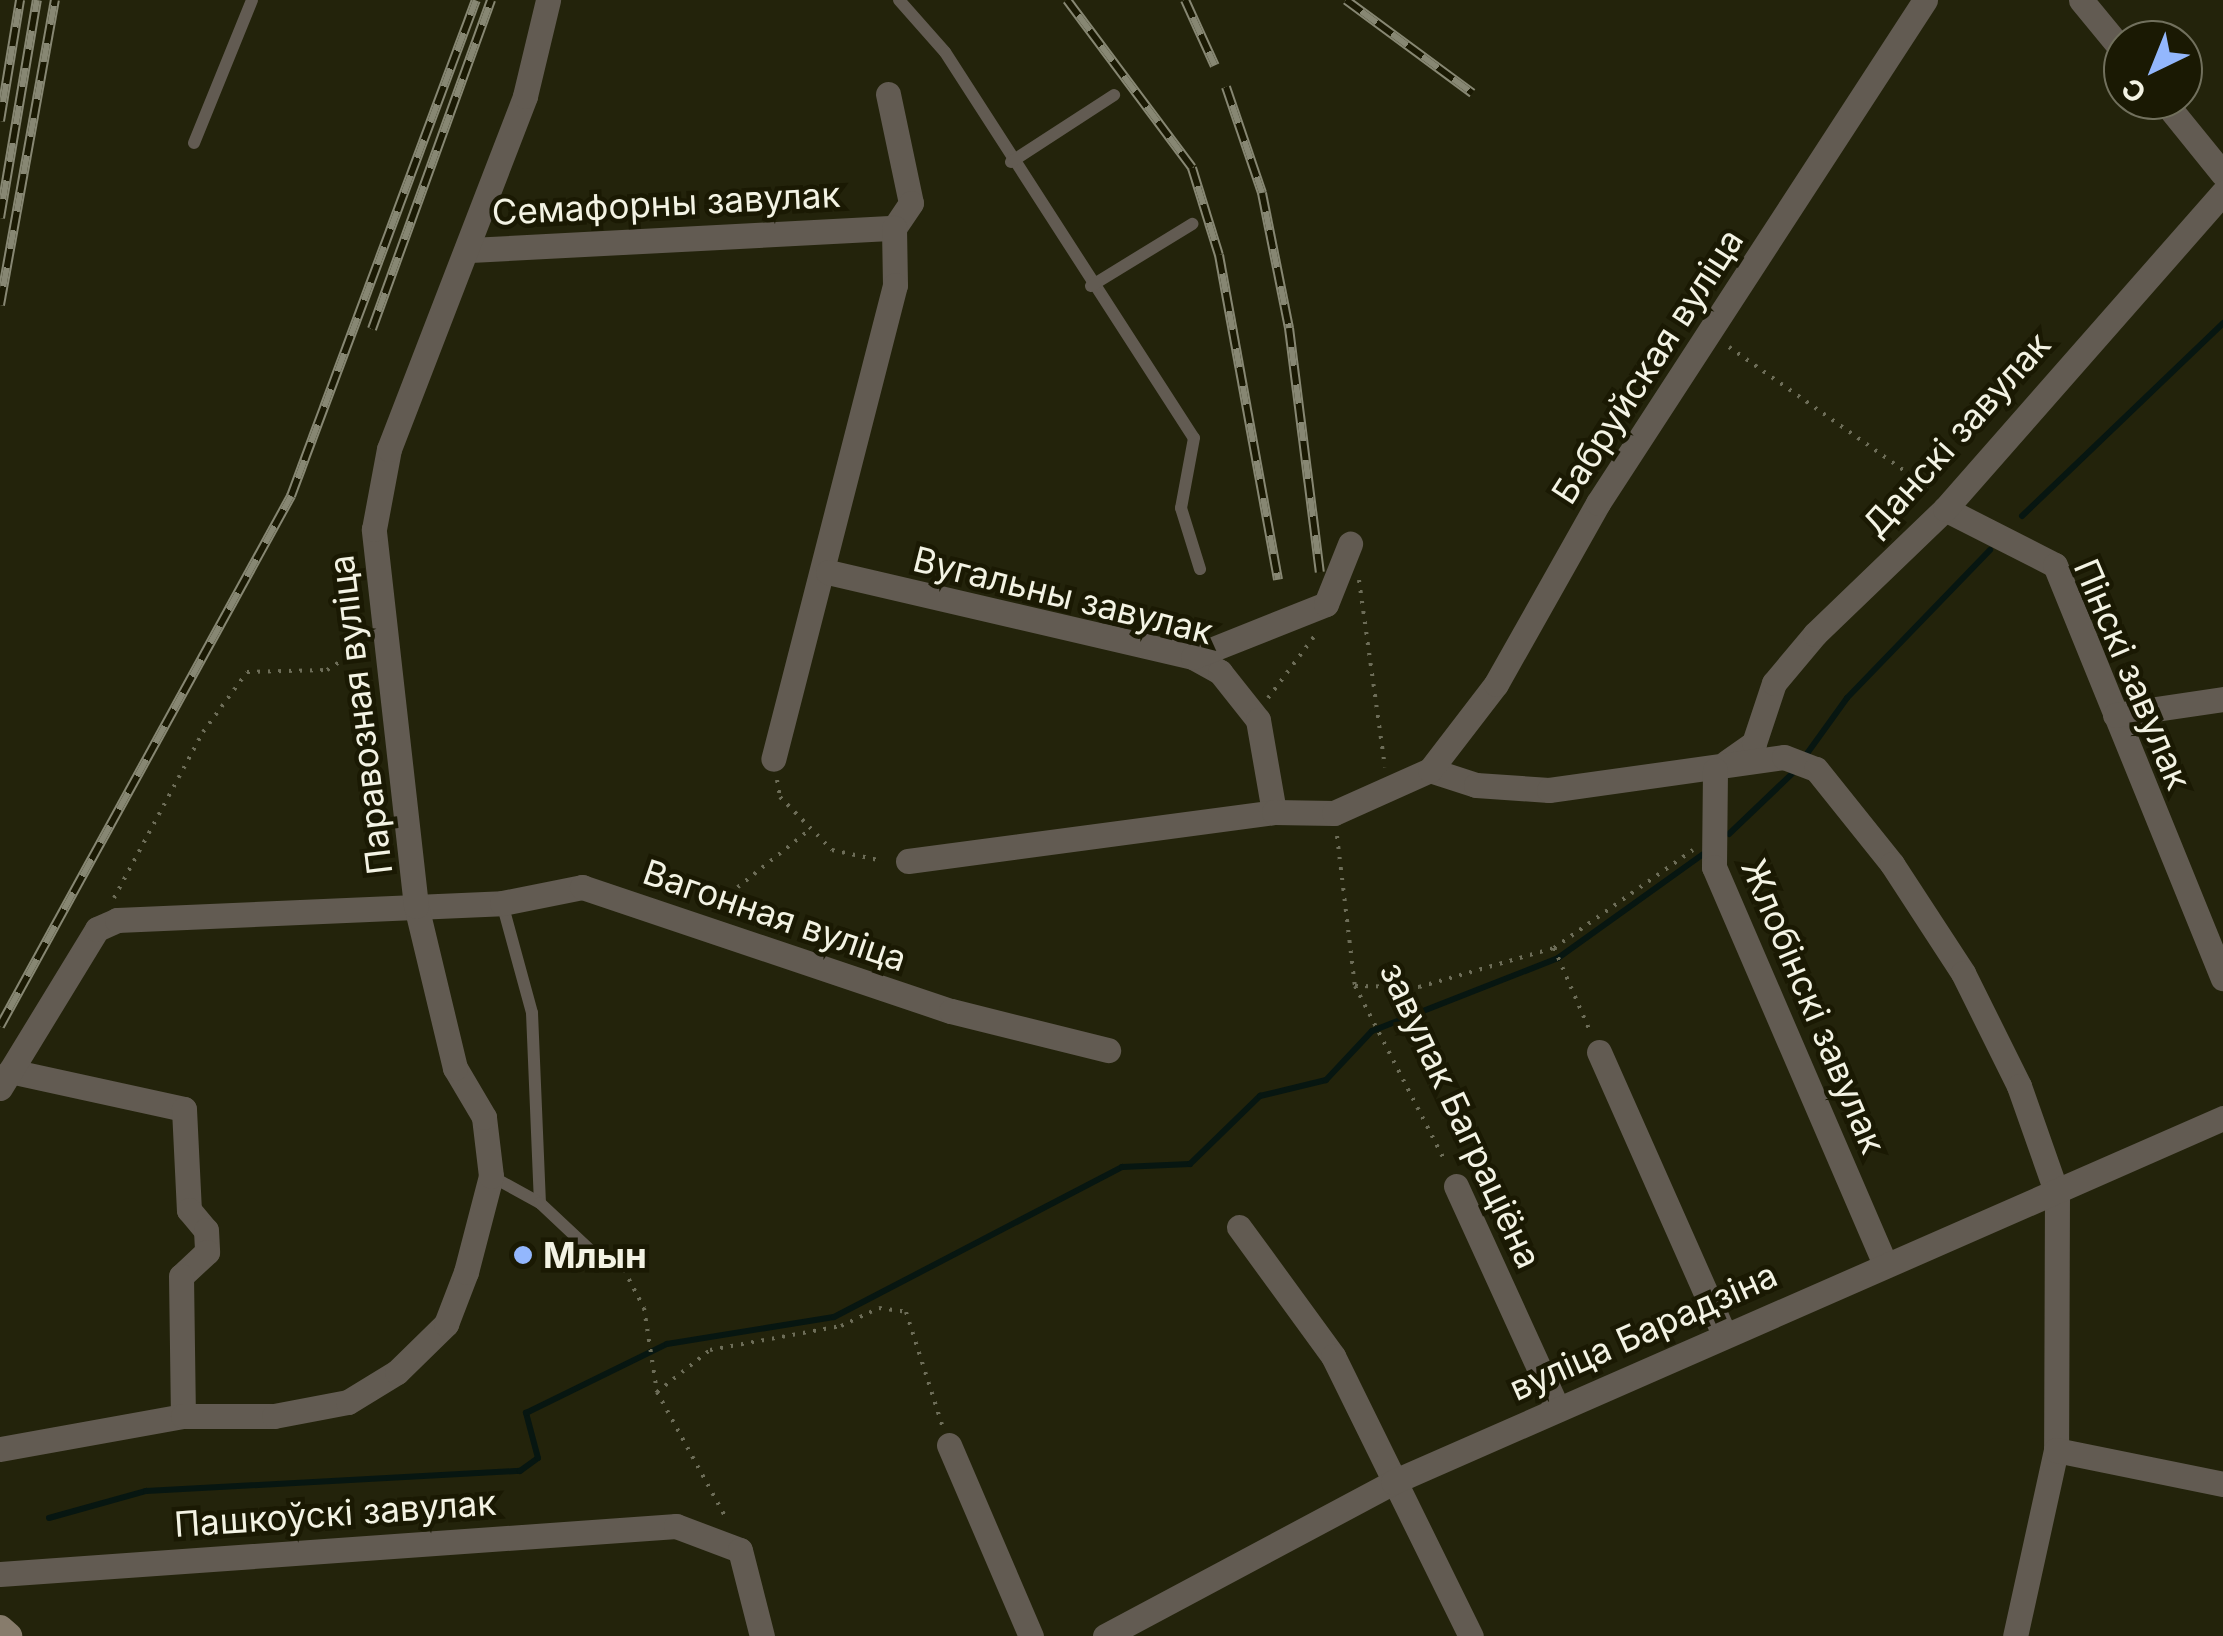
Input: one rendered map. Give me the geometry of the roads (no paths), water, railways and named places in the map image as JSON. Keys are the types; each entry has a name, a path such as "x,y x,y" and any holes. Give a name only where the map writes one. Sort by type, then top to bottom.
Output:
{"main road":[{"path":"0,1630 8,1636"}],"street":[{"name":"Паравозная вуліца","path":"492,1176 484,1118 455,1068 416,906 381,635 374,529 389,449 470,250 548,0"},
{"name":"Бабруйская вуліца","path":"1430,770 1496,684 1598,503 1712,336 1925,0"},
{"path":"2081,0 2103,27"},
{"path":"773,760 828,572 895,285 894,228 910,202 888,94"},
{"path":"2179,120 2223,174"},
{"name":"Данскі завулак","path":"1715,770 1754,743 1774,683 1814,634 1947,506 2223,193"},
{"name":"Семафорны завулак","path":"470,250 866,226 894,228"},
{"name":"Пінскі завулак","path":"1947,506 2055,566 2223,978"},
{"path":"1193,657 1326,604 1348,552"},
{"name":"Вугальны завулак","path":"828,572 1193,657 1220,672 1258,720 1274,812"},
{"path":"2115,715 2223,699"},
{"path":"908,860 1274,812 1334,813 1430,770 1476,785 1549,790 1715,770 1784,757 1816,770 1852,810 1963,973 2019,1086 2057,1194 2056,1450 2015,1636"},
{"name":"Жлобінскі завулак","path":"1715,770 1714,867 1884,1262"},
{"name":"Вагонная вуліца","path":"5,1079 98,929 285,906 502,903 582,886 951,1011 1108,1050"},
{"path":"1599,1052 1724,1334"},
{"path":"5,1079 184,1109 189,1210 206,1230 207,1252 181,1276 183,1416"},
{"name":"вуліца Барадзіна","path":"1105,1636 1392,1482 1884,1262 2057,1194 2223,1118"},
{"path":"0,1449 183,1416 274,1416 348,1402 397,1372 446,1324 492,1176"},
{"name":"завулак Баграціёна","path":"1456,1186 1557,1408"},
{"path":"1239,1227 1333,1356 1471,1636"},
{"path":"949,1446 1032,1636"},
{"path":"2056,1450 2223,1484"},
{"name":"Пашкоўскі завулак","path":"0,1574 676,1526 740,1550 762,1636"}],"lane":[{"path":"194,143 252,0"},
{"path":"899,0 945,52 1011,162 1194,438 1180,508 1200,570"},
{"path":"1011,162 1114,95"},
{"path":"1091,286 1192,224"},
{"path":"502,903 532,1013 540,1203"},
{"path":"492,1176 540,1203 589,1250"}],"waterway":[{"path":"2022,516 2223,323"},
{"path":"1806,755 1847,698 1990,550"},
{"path":"1729,834 1795,771"},
{"path":"49,1518 146,1491 520,1471 538,1458 526,1413 667,1344 834,1317 1122,1167 1190,1164 1260,1096 1326,1080 1372,1031 1558,958 1703,854"}],"railway":[{"path":"0,121 20,0"},
{"path":"0,218 37,0"},
{"path":"0,305 55,0"},
{"path":"0,1026 291,496 476,0"},
{"path":"372,329 491,0"},
{"path":"1067,0 1192,168 1219,255 1278,580"},
{"path":"1185,0 1215,66"},
{"path":"1346,0 1472,93"},
{"path":"1226,87 1262,193 1289,328 1320,572"}],"place":[{"name":"Млын","path":"523,1255"}]}
